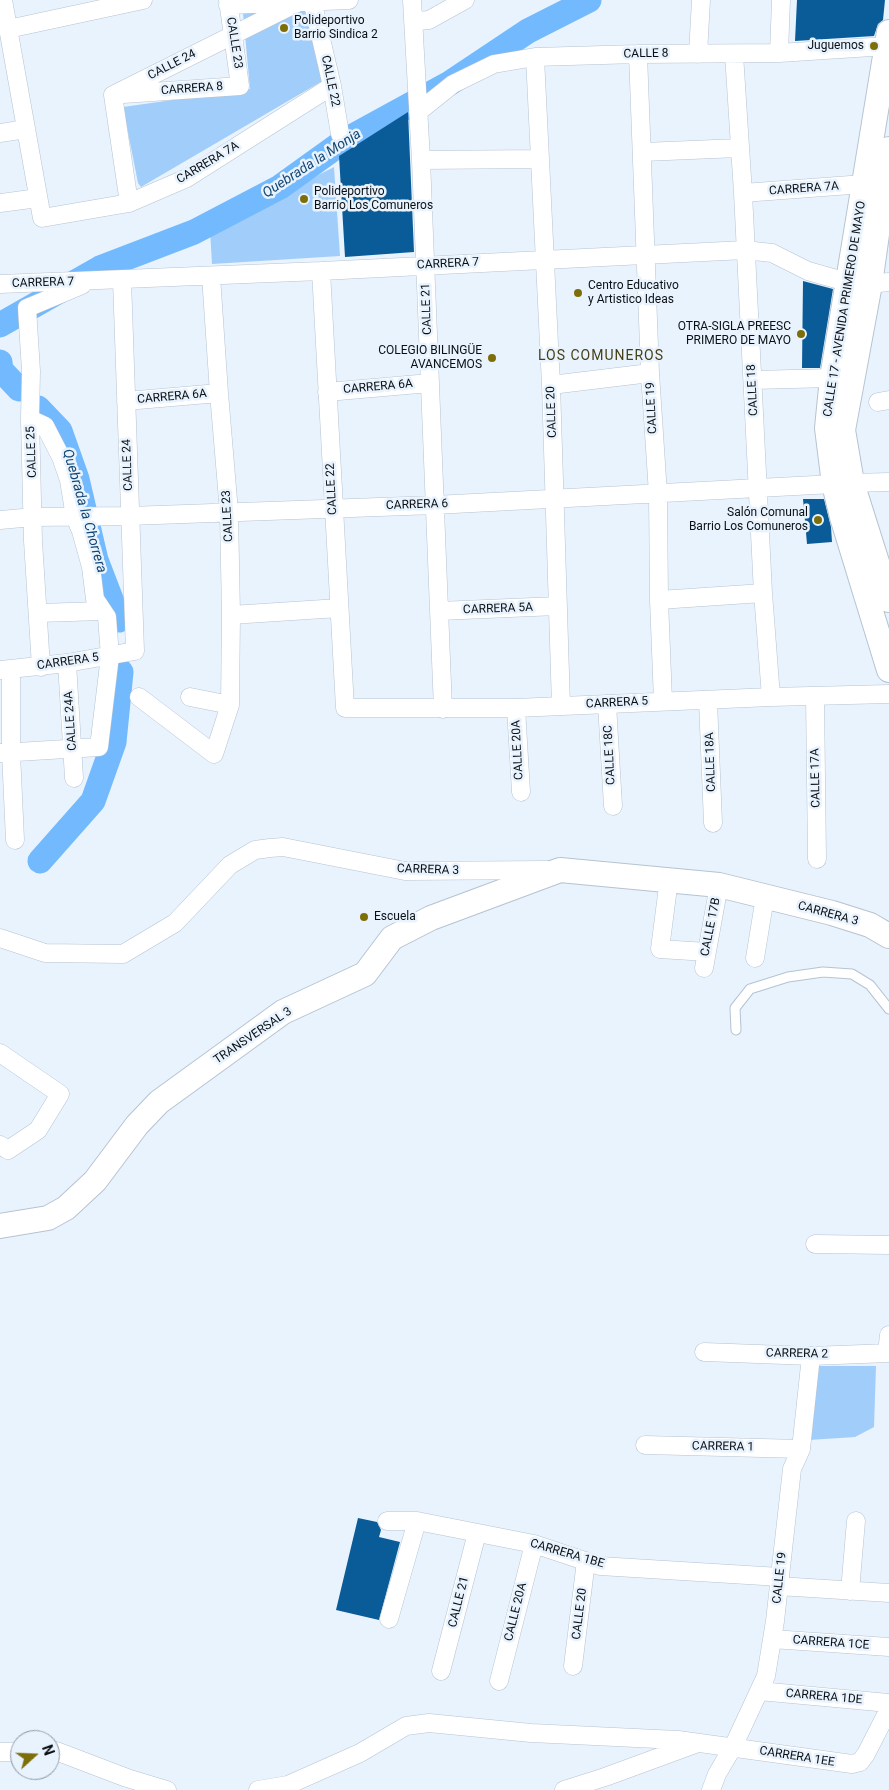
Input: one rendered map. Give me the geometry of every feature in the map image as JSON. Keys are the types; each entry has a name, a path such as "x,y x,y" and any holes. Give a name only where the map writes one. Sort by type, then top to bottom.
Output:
{"main road":[{"name":"CALLE 17 - AVENIDA PRIMERO DE MAYO","path":"888,41 864,184 869,283 832,378 827,428 843,483 889,600"},
{"name":"CALLE 17 - AVENIDA PRIMERO DE MAYO","path":"889,149 887,174 843,430 842,516 889,670"},
{"name":"CARRERA 3","path":"560,870 719,885 832,913 870,925 889,936"},
{"name":"TRANSVERSAL 3","path":"0,1226 48,1218 66,1208 95,1181 137,1125 159,1102 283,1012 365,974 392,938 431,918 560,870"}],"street":[{"path":"0,203 38,198 26,129 7,58 8,29 3,0"},
{"path":"8,29 143,0"},
{"name":"CALLE 22","path":"309,0 332,86 340,134"},
{"name":"CALLE 24","path":"113,95 309,0"},
{"path":"233,2 349,0"},
{"name":"CALLE 21","path":"412,0 422,160 443,708"},
{"path":"413,18 418,21 429,20 465,0"},
{"path":"698,54 701,0"},
{"path":"779,53 781,0"},
{"name":"CALLE 23","path":"233,2 240,86"},
{"name":"CALLE 8","path":"418,108 453,84 494,64 535,58 638,54 779,53 888,41"},
{"name":"CALLE 19","path":"638,54 650,374 658,494 659,600 663,701"},
{"name":"CALLE 18","path":"734,54 743,193 763,593 771,697"},
{"name":"CALLE 20","path":"535,58 551,385 561,706"},
{"name":"CARRERA 8","path":"113,95 240,86"},
{"name":"CARRERA 7A","path":"38,198 42,218 129,203 187,178 332,86"},
{"path":"113,95 129,203"},
{"path":"0,133 26,129"},
{"path":"643,152 739,148"},
{"path":"422,160 540,159"},
{"name":"CARRERA 7A","path":"743,193 864,184"},
{"name":"CARRERA 7","path":"0,284 321,271 746,250 772,252 808,271 869,283"},
{"name":"CALLE 22","path":"321,271 345,708"},
{"name":"CALLE 23","path":"139,697 214,754 230,705 231,615 229,512 211,276"},
{"name":"CALLE 24","path":"122,280 135,651"},
{"name":"CALLE 25","path":"41,667 34,541 30,419 31,370 27,308 81,281"},
{"path":"551,385 650,374"},
{"path":"753,380 832,378"},
{"name":"CARRERA 6A","path":"327,392 430,383"},
{"name":"CARRERA 6A","path":"126,402 219,394"},
{"path":"5,753 98,747 110,656 108,617 95,600 91,567 61,456 45,426 30,419"},
{"name":"CARRERA 6","path":"0,520 34,517 129,516 554,499 889,482"},
{"path":"659,600 763,593"},
{"name":"CARRERA 5A","path":"439,611 557,606"},
{"path":"231,615 339,608"},
{"path":"38,613 102,611"},
{"name":"CARRERA 5","path":"6,670 41,667 135,651"},
{"name":"CALLE 24A","path":"67,663 74,778"},
{"path":"6,670 5,753 15,840"},
{"name":"CARRERA 5","path":"345,708 516,708 889,694"},
{"name":"CALLE 17A","path":"814,696 817,860"},
{"path":"190,697 230,705"},
{"name":"CALLE 18A","path":"708,701 713,823"},
{"name":"CALLE 18C","path":"607,704 613,806"},
{"name":"CALLE 20A","path":"516,708 521,792"},
{"name":"CARRERA 3","path":"0,938 45,953 123,954 175,923 230,865 256,850 270,848 283,848 405,871 560,870"},
{"name":"CALLE 17B","path":"669,879 660,949 705,960 719,885"},
{"path":"755,958 765,897"},
{"path":"0,1053 60,1094 38,1130 8,1150 0,1145"},
{"path":"815,1244 889,1245"},
{"path":"888,1353 889,1335"},
{"name":"CARRERA 2","path":"704,1352 811,1356 888,1353"},
{"name":"CALLE 19","path":"714,1784 766,1676 792,1469 801,1449 811,1356"},
{"name":"CARRERA 1","path":"645,1445 801,1449"},
{"path":"850,1591 856,1520"},
{"name":"CARRERA 1BE","path":"387,1521 417,1521 534,1544 600,1566 779,1581 850,1591 889,1593"},
{"path":"389,1619 417,1521"},
{"name":"CALLE 21","path":"442,1671 477,1533"},
{"name":"CALLE 20A","path":"498,1681 534,1544"},
{"name":"CALLE 20","path":"573,1666 586,1561"},
{"name":"CARRERA 1CE","path":"772,1639 889,1647"},
{"name":"CARRERA 1DE","path":"759,1692 889,1703"},
{"name":"CARRERA 1EE","path":"258,1790 288,1785 360,1753 406,1726 429,1723 531,1733 678,1740 852,1764 860,1762 866,1754 889,1709"},
{"path":"564,1790 698,1744"},
{"path":"60,1753 127,1778 167,1790"}],"lane":[{"path":"736,1030 735,1008 750,989 788,976 823,972 852,974 870,985 889,1009"}],"shaded area":[{"path":"313,9 324,80 141,187 138,183 123,107 250,89 243,13"},
{"name":"Polideportivo Barrio Los Comuneros","path":"334,167 340,256 212,264 210,230"},
{"path":"811,1366 876,1366 874,1427 855,1437 809,1440"}],"building":[{"path":"797,0 885,0 883,20 878,24 874,36 795,41"},
{"path":"408,112 414,252 345,257 339,156"},
{"path":"803,281 833,289 820,368 802,368"},
{"name":"Salón Comunal Barrio Los Comuneros","path":"803,499 824,499 831,527 832,542 807,544"},
{"path":"358,1518 377,1522 381,1530 379,1537 400,1542 379,1620 336,1610"}],"waterway":[{"name":"Quebrada la Monja","path":"0,325 100,268 194,232 280,187 344,141 450,83 528,31 589,0"},
{"name":"Quebrada la Monja","path":"0,362 1,370 19,389"},
{"name":"Quebrada la Chorrera","path":"38,408 60,431 77,479 96,560 119,620"},
{"name":"Quebrada la Chorrera","path":"40,861 93,801 114,742 121,672"}],"place":[{"name":"Polideportivo Barrio Sindica 2","path":"284,28"},
{"name":"Juguemos","path":"874,46"},
{"name":"Polideportivo Barrio Los Comuneros","path":"304,199"},
{"name":"Centro Educativo y Artistico Ideas","path":"578,293"},
{"name":"OTRA-SIGLA PREESC PRIMERO DE MAYO","path":"801,334"},
{"name":"COLEGIO BILINGÜE AVANCEMOS","path":"492,358"},
{"name":"Salón Comunal Barrio Los Comuneros","path":"818,520"},
{"name":"Escuela","path":"364,917"}],"district":[{"name":"LOS COMUNEROS","path":"601,356"}]}
